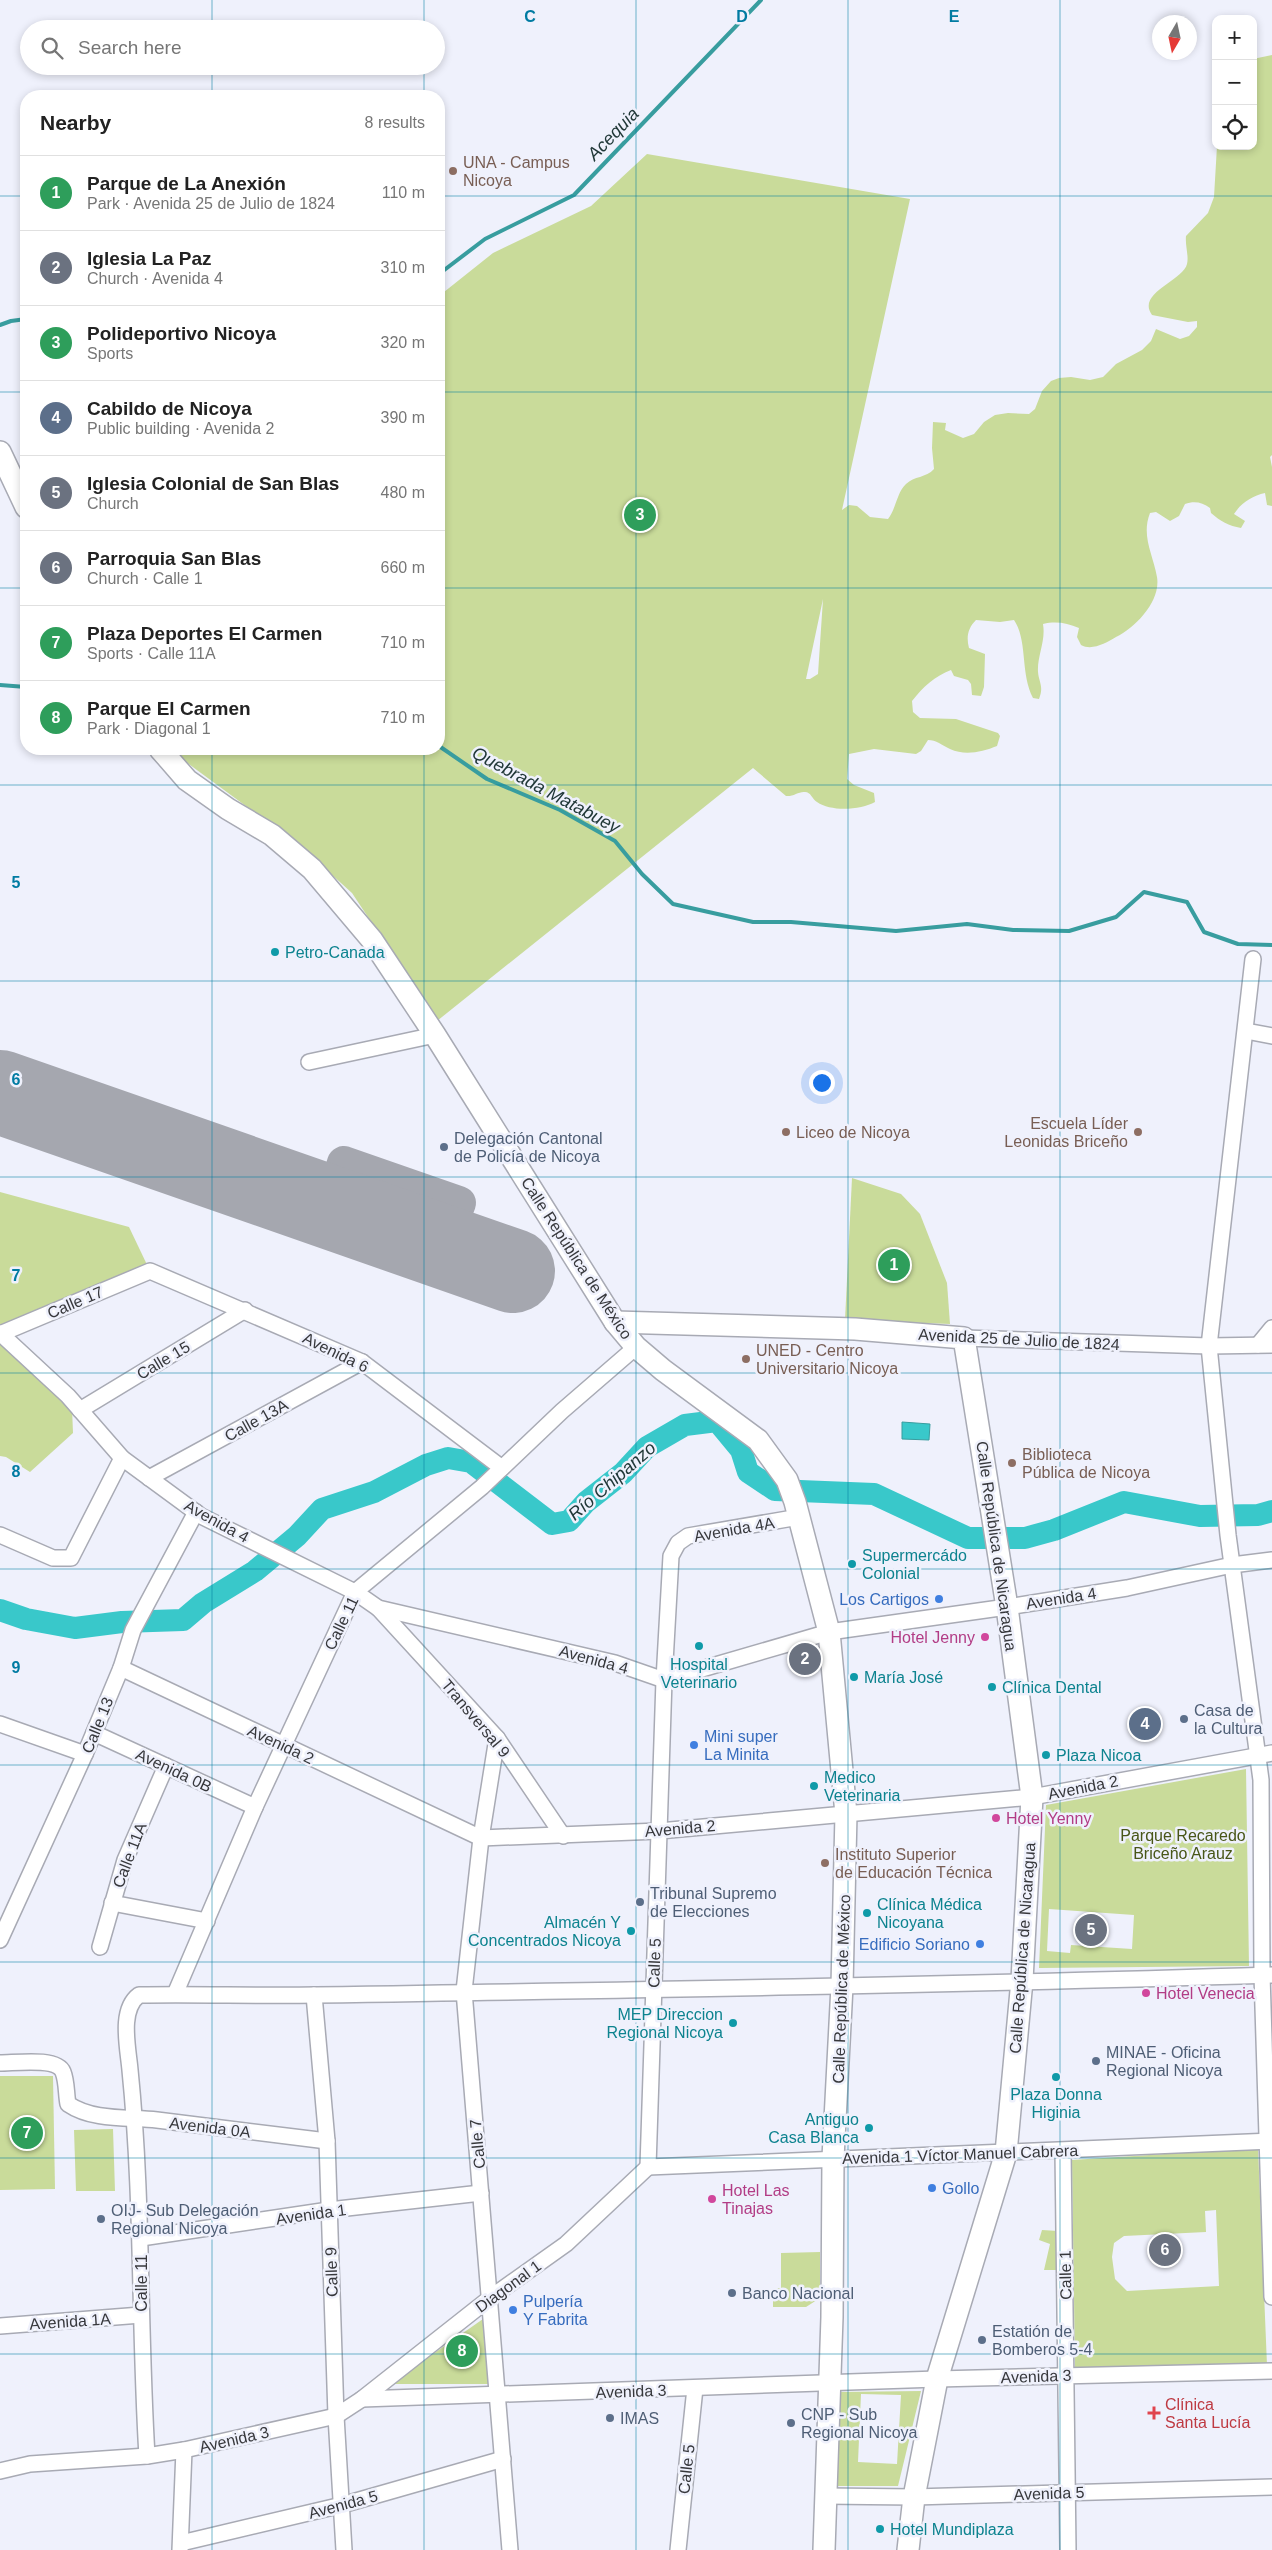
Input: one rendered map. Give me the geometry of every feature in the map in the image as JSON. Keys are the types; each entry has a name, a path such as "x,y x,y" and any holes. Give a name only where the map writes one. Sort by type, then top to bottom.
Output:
{"main road":[{"path":"0,452 20,495"},
{"name":"Calle República de México","path":"165,755 187,780 228,810 272,835 312,869 372,940 435,1035 615,1322 636,1347 663,1370 758,1440 787,1480 797,1509 829,1632 846,1814 842,1986 833,2158 830,2384 824,2550"},
{"name":"Avenida 25 de Julio de 1824","path":"615,1322 855,1329 964,1338"},
{"name":"Calle República de Nicaragua","path":"908,2550 914,2498 937,2379 1006,2153 1022,1980 1032,1797 1007,1608 997,1556 964,1338"}],"street":[{"path":"1253,959 1209,1346 1232,1565 1265,1754 1261,1780 1267,1975 1272,2297"},
{"path":"1246,1031 1272,1036"},
{"path":"309,1062 435,1035"},
{"name":"Avenida 6","path":"150,1271 245,1310 362,1362 500,1470"},
{"name":"Calle 17","path":"0,1333 150,1271"},
{"name":"Calle 15","path":"80,1410 245,1310"},
{"path":"1265,1345 1272,1328"},
{"name":"Avenida 4","path":"0,1333 80,1410 122,1458 149,1478 196,1512 355,1592 378,1608 615,1663 664,1680 829,1632 1007,1608 1127,1588 1232,1565 1272,1560"},
{"name":"Avenida 25 de Julio de 1824","path":"964,1338 1209,1346 1265,1345"},
{"name":"Calle 11","path":"147,2456 141,2315 141,2238 135,2118 128,2046 127,2015 132,2000 140,1995 175,1994 283,1744 355,1592 482,1487 562,1411 636,1347"},
{"name":"Calle 13A","path":"149,1478 362,1362"},
{"path":"0,1535 53,1558 71,1558 122,1458"},
{"name":"Avenida 4A","path":"668,1579 671,1556 678,1543 688,1536 797,1509"},
{"name":"Calle 13","path":"0,1940 86,1754 121,1668 133,1630 196,1512"},
{"name":"Calle 5","path":"648,2167 668,1579"},
{"name":"Transversal 9","path":"378,1608 496,1738 563,1836"},
{"name":"Avenida 2","path":"121,1668 481,1838 659,1831 1032,1797 1265,1754"},
{"path":"0,1724 86,1754"},
{"name":"Avenida 0B","path":"94,1733 255,1807"},
{"name":"Calle 7","path":"496,1738 481,1838 464,1991 510,2550"},
{"name":"Calle 11A","path":"100,1947 124,1860 166,1766"},
{"path":"112,1902 207,1921"},
{"path":"175,1994 314,1995 842,1986 1267,1975"},
{"name":"Calle 9","path":"314,1995 327,2141 336,2416 344,2550"},
{"name":"Avenida 0A","path":"0,2063 54,2062 61,2068 64,2075 68,2104 78,2111 92,2115 135,2118 327,2141"},
{"name":"Avenida 1 Víctor Manuel Cabrera","path":"648,2167 833,2158 1270,2142"},
{"name":"Calle 1","path":"1063,2151 1068,2550"},
{"name":"Diagonal 1","path":"362,2399 490,2298 566,2244 648,2167"},
{"name":"Avenida 1","path":"141,2238 329,2210 481,2193"},
{"name":"Avenida 1A","path":"0,2326 141,2315"},
{"name":"Avenida 3","path":"0,2471 30,2464 147,2456 184,2450 336,2416 362,2399 498,2396 937,2379 1272,2371"},
{"name":"Calle 5","path":"678,2550 695,2388"},
{"path":"181,2547 184,2450"},
{"name":"Avenida 5","path":"181,2547 342,2505 503,2458"},
{"name":"Avenida 5","path":"825,2496 914,2498 1272,2487"}],"green space":[{"path":"1272,55 1272,455 1270,457 1272,467 1272,506 1267,505 1265,493 1247,500 1234,514 1245,521 1241,528 1221,521 1211,513 1210,508 1198,503 1185,504 1179,516 1170,521 1156,512 1150,513 1147,537 1157,577 1155,595 1151,604 1139,620 1124,633 1094,647 1081,645 1077,637 1079,628 1061,623 1043,624 1044,630 1038,666 1041,688 1039,699 1033,698 1029,688 1021,638 1014,620 1000,622 976,620 969,629 968,640 969,648 985,654 984,687 981,696 972,695 971,684 968,680 954,676 951,670 930,682 920,691 912,701 913,712 920,718 956,719 998,733 1000,736 997,746 968,753 956,751 928,740 921,751 916,754 874,749 849,754 847,779 854,785 874,793 875,802 862,807 846,809 823,805 815,801 807,792 786,796 753,768 437,1021 352,893 299,845 186,762 181,755 445,755 445,291 493,253 591,206 647,154 910,199 842,510 849,505 857,506 870,517 888,519 903,487 934,469 932,448 933,422 946,423 945,430 963,438 974,434 984,422 995,415 1008,413 1029,414 1035,409 1042,391 1051,381 1071,377 1090,380 1103,377 1116,364 1142,350 1151,341 1156,329 1180,339 1189,336 1197,327 1197,321 1188,322 1152,315 1149,307 1150,300 1184,270 1188,258 1186,236 1208,213 1214,197 1217,150 1257,150 1257,58","holes":["823,599 818,674 810,679 806,679"]},
{"path":"852,1178 901,1194 920,1214 947,1283 950,1324 845,1320"},
{"path":"0,1192 129,1227 150,1271 0,1334"},
{"path":"0,1344 72,1408 73,1433 30,1472 6,1457 0,1456"},
{"name":"Parque Recaredo Briceño Arauz","path":"1246,1769 1249,1966 1039,1968 1046,1805","holes":["1049,1909 1134,1915 1132,1949 1071,1945 1070,1953 1047,1951"]},
{"path":"0,2076 53,2076 55,2189 0,2190"},
{"path":"113,2129 115,2191 76,2191 74,2130"},
{"path":"1258,2148 1267,2365 1075,2368 1072,2160","holes":["1216,2210 1219,2286 1127,2291 1115,2279 1112,2257 1114,2243 1124,2236 1206,2232 1205,2211"]},
{"path":"1042,2230 1058,2231 1058,2270 1044,2270 1050,2244 1039,2240"},
{"path":"820,2252 820,2298 806,2307 773,2307 773,2288 781,2288 781,2253"},
{"path":"483,2319 491,2384 390,2384"},
{"path":"921,2391 898,2486 837,2486 839,2392","holes":["861,2394 901,2395 897,2464 858,2462"]}],"water":[{"path":"902,1422 930,1424 929,1440 902,1439"}],"waterway":[{"name":"Acequia","path":"445,269 485,239 574,195 761,0"},
{"name":"Acequia","path":"0,325 20,320"},
{"name":"Quebrada Matabuey","path":"0,685 20,687"},
{"name":"Quebrada Matabuey","path":"445,750 487,779 560,810 615,841 642,874 673,904 753,922 791,922 896,931 967,924 1013,930 1069,931 1116,917 1144,892 1187,902 1204,932 1238,944 1272,945"},
{"name":"Río Chipanzo","path":"0,1610 26,1619 75,1628 122,1622 183,1620 203,1603 255,1571 297,1536 322,1509 374,1492 426,1465 448,1458 471,1462 552,1524 569,1521 586,1502 623,1473 647,1447 685,1425 717,1421 741,1450 748,1472 775,1490 874,1494 968,1538 1025,1538 1054,1530 1124,1502 1200,1516 1258,1515 1272,1511"}],"taxiway":[{"path":"330,1207 344,1163 459,1203 442,1246"}],"runway":[{"path":"0,1092 513,1271"}],"place":[{"name":"UNA - Campus Nicoya","path":"453,171"},
{"name":"Polideportivo Nicoya","path":"640,515"},
{"name":"Petro-Canada","path":"275,952"},
{"name":"Liceo de Nicoya","path":"786,1132"},
{"name":"Escuela Líder Leonidas Briceño","path":"1138,1132"},
{"name":"Delegación Cantonal de Policía de Nicoya","path":"444,1147"},
{"name":"Parque de La Anexión","path":"894,1265"},
{"name":"UNED - Centro Universitario Nicoya","path":"746,1359"},
{"name":"Biblioteca Pública de Nicoya","path":"1012,1463"},
{"name":"Supermercádo Colonial","path":"852,1564"},
{"name":"Los Cartigos","path":"939,1599"},
{"name":"Hotel Jenny","path":"985,1637"},
{"name":"Hospital Veterinario","path":"699,1646"},
{"name":"Iglesia La Paz","path":"805,1659"},
{"name":"María José","path":"854,1677"},
{"name":"Clínica Dental","path":"992,1687"},
{"name":"Casa de la Cultura","path":"1184,1719"},
{"name":"Cabildo de Nicoya","path":"1145,1724"},
{"name":"Mini super La Minita","path":"694,1745"},
{"name":"Plaza Nicoa","path":"1046,1755"},
{"name":"Medico Veterinaria","path":"814,1786"},
{"name":"Hotel Yenny","path":"996,1818"},
{"name":"Instituto Superior de Educación Técnica","path":"825,1863"},
{"name":"Tribunal Supremo de Elecciones","path":"640,1902"},
{"name":"Clínica Médica Nicoyana","path":"867,1913"},
{"name":"Iglesia Colonial de San Blas","path":"1091,1930"},
{"name":"Almacén Y Concentrados Nicoya","path":"631,1931"},
{"name":"Edificio Soriano","path":"980,1944"},
{"name":"Hotel Venecia","path":"1146,1993"},
{"name":"MEP Direccion Regional Nicoya","path":"733,2023"},
{"name":"MINAE - Oficina Regional Nicoya","path":"1096,2061"},
{"name":"Plaza Donna Higinia","path":"1056,2077"},
{"name":"Antiguo Casa Blanca","path":"869,2128"},
{"name":"Plaza Deportes El Carmen","path":"27,2133"},
{"name":"Gollo","path":"932,2188"},
{"name":"Hotel Las Tinajas","path":"712,2199"},
{"name":"OIJ- Sub Delegación Regional Nicoya","path":"101,2219"},
{"name":"Parroquia San Blas","path":"1165,2250"},
{"name":"Banco Nacional","path":"732,2293"},
{"name":"Pulpería Y Fabrita","path":"513,2310"},
{"name":"Estatión de Bomberos 5-4","path":"982,2340"},
{"name":"Parque El Carmen","path":"462,2351"},
{"name":"Clínica Santa Lucía","path":"1154,2413"},
{"name":"IMAS","path":"610,2418"},
{"name":"CNP - Sub Regional Nicoya","path":"791,2423"},
{"name":"Hotel Mundiplaza","path":"880,2529"}]}
